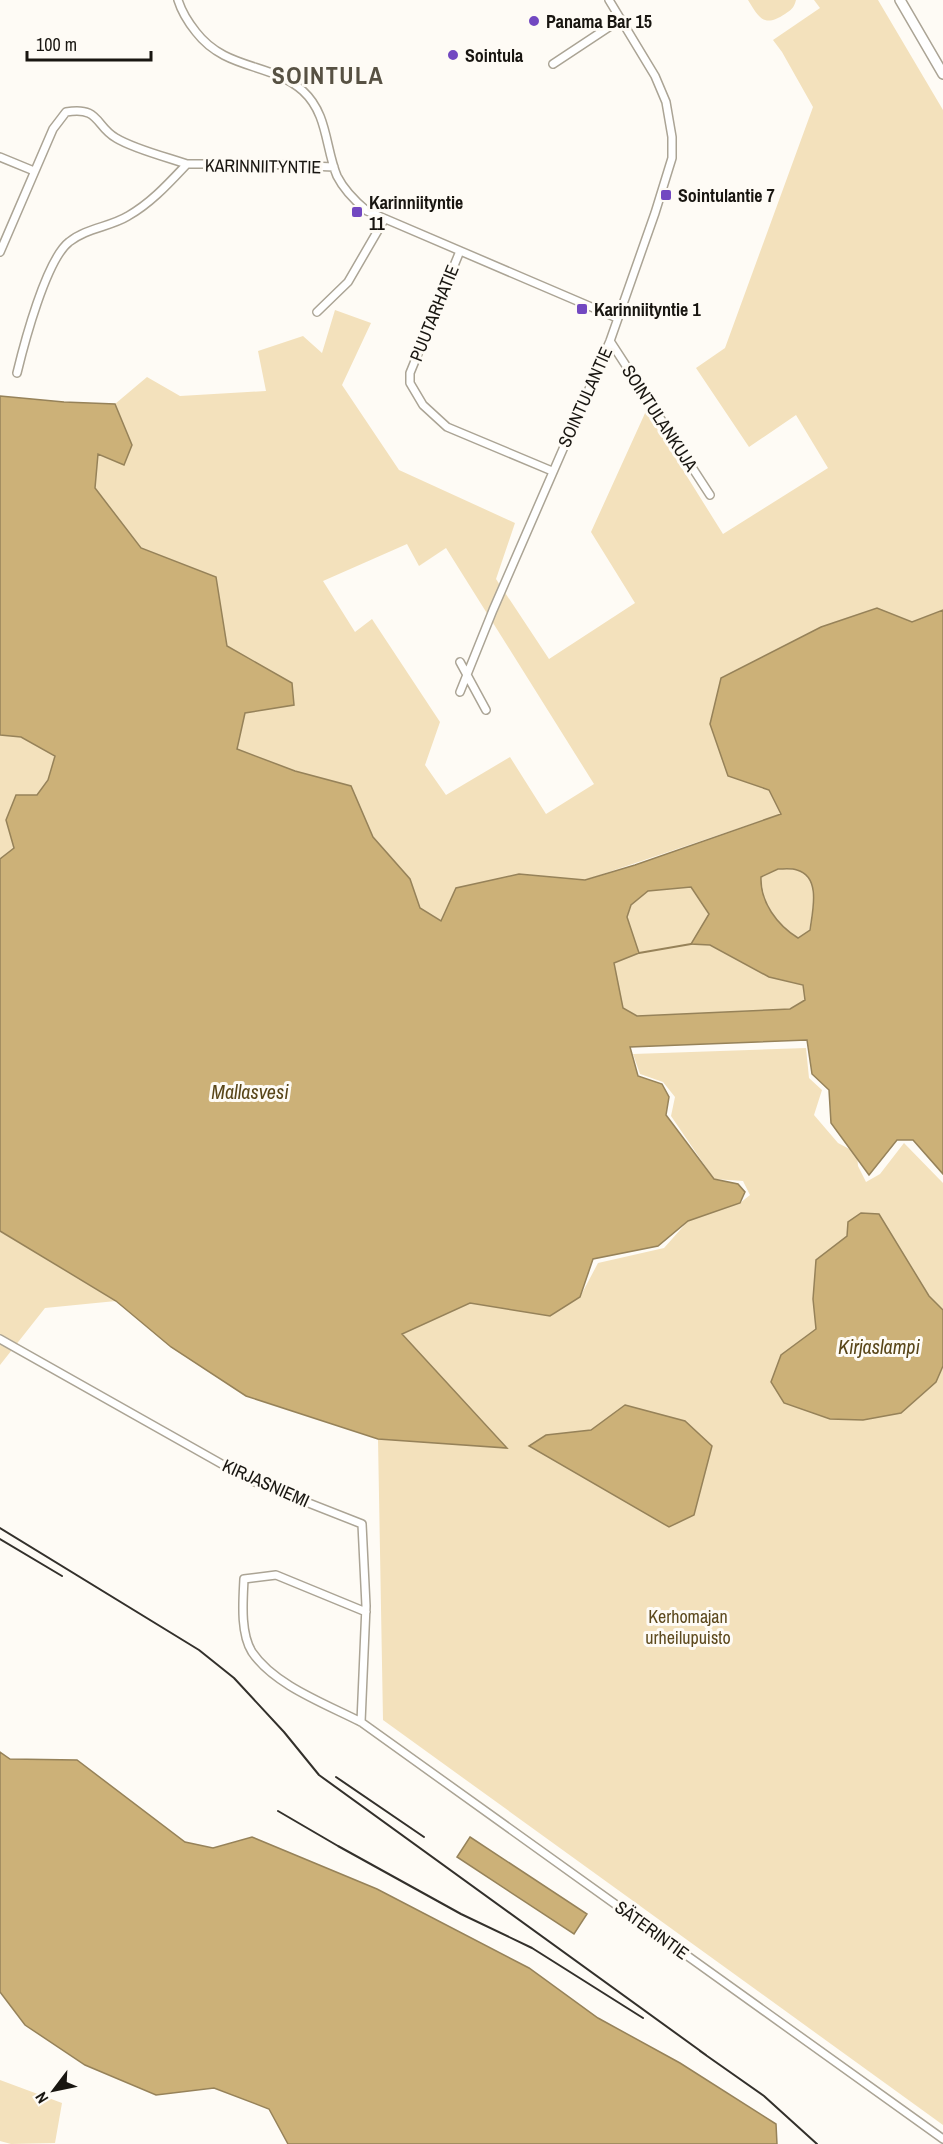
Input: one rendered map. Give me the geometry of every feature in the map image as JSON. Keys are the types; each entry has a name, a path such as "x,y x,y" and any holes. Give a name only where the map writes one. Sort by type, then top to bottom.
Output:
{"main road":[{"path":"900,0 943,74"}],"street":[{"path":"178,0 185,19 202,40 216,52 237,62 277,75 302,89 320,111 334,167"},
{"name":"SOINTULANTIE","path":"460,692 552,471 610,341 672,158 666,102 655,76 609,0"},
{"path":"552,64 621,20"},
{"path":"0,252 53,129 66,112 78,110 85,112 98,119 115,138 187,164"},
{"path":"0,157 34,171"},
{"name":"KARINNIITYNTIE","path":"17,373 25,337 59,253 69,242 128,216 157,196 187,164 334,167 342,185 367,211 617,318"},
{"path":"317,312 348,282 384,220"},
{"name":"PUUTARHATIE","path":"460,251 410,373 410,383 423,405 447,427 552,471"},
{"name":"SOINTULANKUJA","path":"610,341 710,495"},
{"path":"460,662 486,710"},
{"name":"KIRJASNIEMI","path":"0,1339 250,1480 362,1524 366,1612 361,1722"},
{"name":"SÄTERINTIE","path":"366,1612 276,1575 244,1579 243,1622 251,1651 276,1678 361,1722 943,2139"}],"green space":[{"path":"748,0 796,0 787,13 767,20 755,12"},
{"path":"814,0 878,0 943,110 943,610 912,622 877,608 821,627 721,678 781,814 585,880 519,874 442,921 420,908 410,879 373,837 351,786 295,771 237,749 245,713 293,705 291,683 227,646 216,577 141,548 95,488 98,454 132,445 115,404 147,377 180,396 266,391 258,351 303,336 322,353 335,310 371,323 342,385 399,470 515,523 496,579 549,659 635,603 591,532 646,411 723,534 828,468 796,415 749,447 696,368 725,348 813,107 773,40 820,8","holes":["407,544 419,566 446,548 594,784 546,814 510,757 446,795 425,765 440,722 372,619 355,632 323,581"]},
{"path":"0,735 21,736 55,756 48,780 37,795 6,820 14,848 0,859"},
{"path":"778,869 796,869 805,874 813,888 809,931 798,938 771,912 763,896 761,877"},
{"path":"691,887 710,914 691,944 710,945 769,977 803,985 805,1000 790,1009 637,1016 623,1008 614,963 638,953 627,917 631,905 648,891"},
{"name":"Kerhomajan urheilupuisto","path":"806,1048 809,1078 822,1090 814,1115 838,1143 857,1153 858,1166 866,1182 880,1174 904,1143 943,1183 943,2125 383,1720 378,1439 506,1447 402,1334 470,1303 550,1316 580,1297 598,1263 664,1248 688,1221 740,1203 750,1195 743,1181 714,1179 671,1116 675,1097 663,1082 640,1074 633,1054"},
{"path":"0,1231 116,1301 45,1308 0,1365"},
{"path":"0,2080 62,2103 55,2143 11,2144 0,2141"}],"water":[{"name":"Mallasvesi","path":"0,396 115,404 132,445 124,465 98,454 95,488 141,548 216,577 227,646 292,683 294,705 245,713 237,749 295,771 351,786 373,837 410,879 420,908 441,921 456,888 519,874 585,880 781,814 769,790 728,776 710,724 721,678 821,627 877,608 912,622 943,610 943,1174 913,1140 897,1140 869,1175 831,1123 829,1090 812,1074 807,1040 630,1047 638,1076 662,1084 669,1097 666,1115 714,1179 738,1184 745,1192 740,1203 688,1221 658,1246 593,1259 580,1297 550,1316 470,1303 402,1334 507,1448 378,1439 246,1396 171,1347 116,1301 0,1231 0,859 14,848 6,820 16,795 37,795 48,780 55,756 21,737 0,735","holes":["778,869 795,869 805,874 813,888 810,930 798,938 777,920 763,895 761,877","691,887 709,914 691,944 710,945 769,977 803,985 805,1000 790,1009 637,1016 623,1008 614,963 639,953 627,917 631,905 648,891"]},
{"name":"Kirjaslampi","path":"861,1213 879,1214 929,1296 943,1310 943,1366 936,1382 901,1413 863,1420 830,1419 784,1403 771,1382 781,1355 816,1329 813,1299 816,1260 847,1236 848,1222"},
{"path":"625,1405 685,1421 712,1446 694,1515 669,1527 529,1446 546,1435 591,1430"},
{"path":"0,1752 10,1759 77,1760 185,1842 213,1848 252,1837 377,1889 529,1968 598,2018 680,2063 776,2124 777,2144 288,2144 269,2109 214,2088 156,2095 85,2065 25,2025 0,1992"},
{"path":"470,1837 587,1914 574,1934 457,1857"}],"waterway":[{"path":"639,953 691,944"}],"railway":[{"path":"0,1528 199,1650 234,1678 284,1732 319,1775 706,2055"},
{"path":"0,1539 62,1576"},
{"path":"336,1777 424,1837"},
{"path":"278,1811 461,1914 532,1948 643,2018"},
{"path":"700,2051 764,2096 817,2144"}],"place":[{"name":"Panama Bar 15","path":"534,21"},
{"name":"Sointula","path":"453,55"},
{"name":"Sointulantie 7","path":"666,195"},
{"name":"Karinniityntie 11","path":"357,212"},
{"name":"Karinniityntie 1","path":"582,309"}],"district":[{"name":"SOINTULA","path":"328,75"}]}
